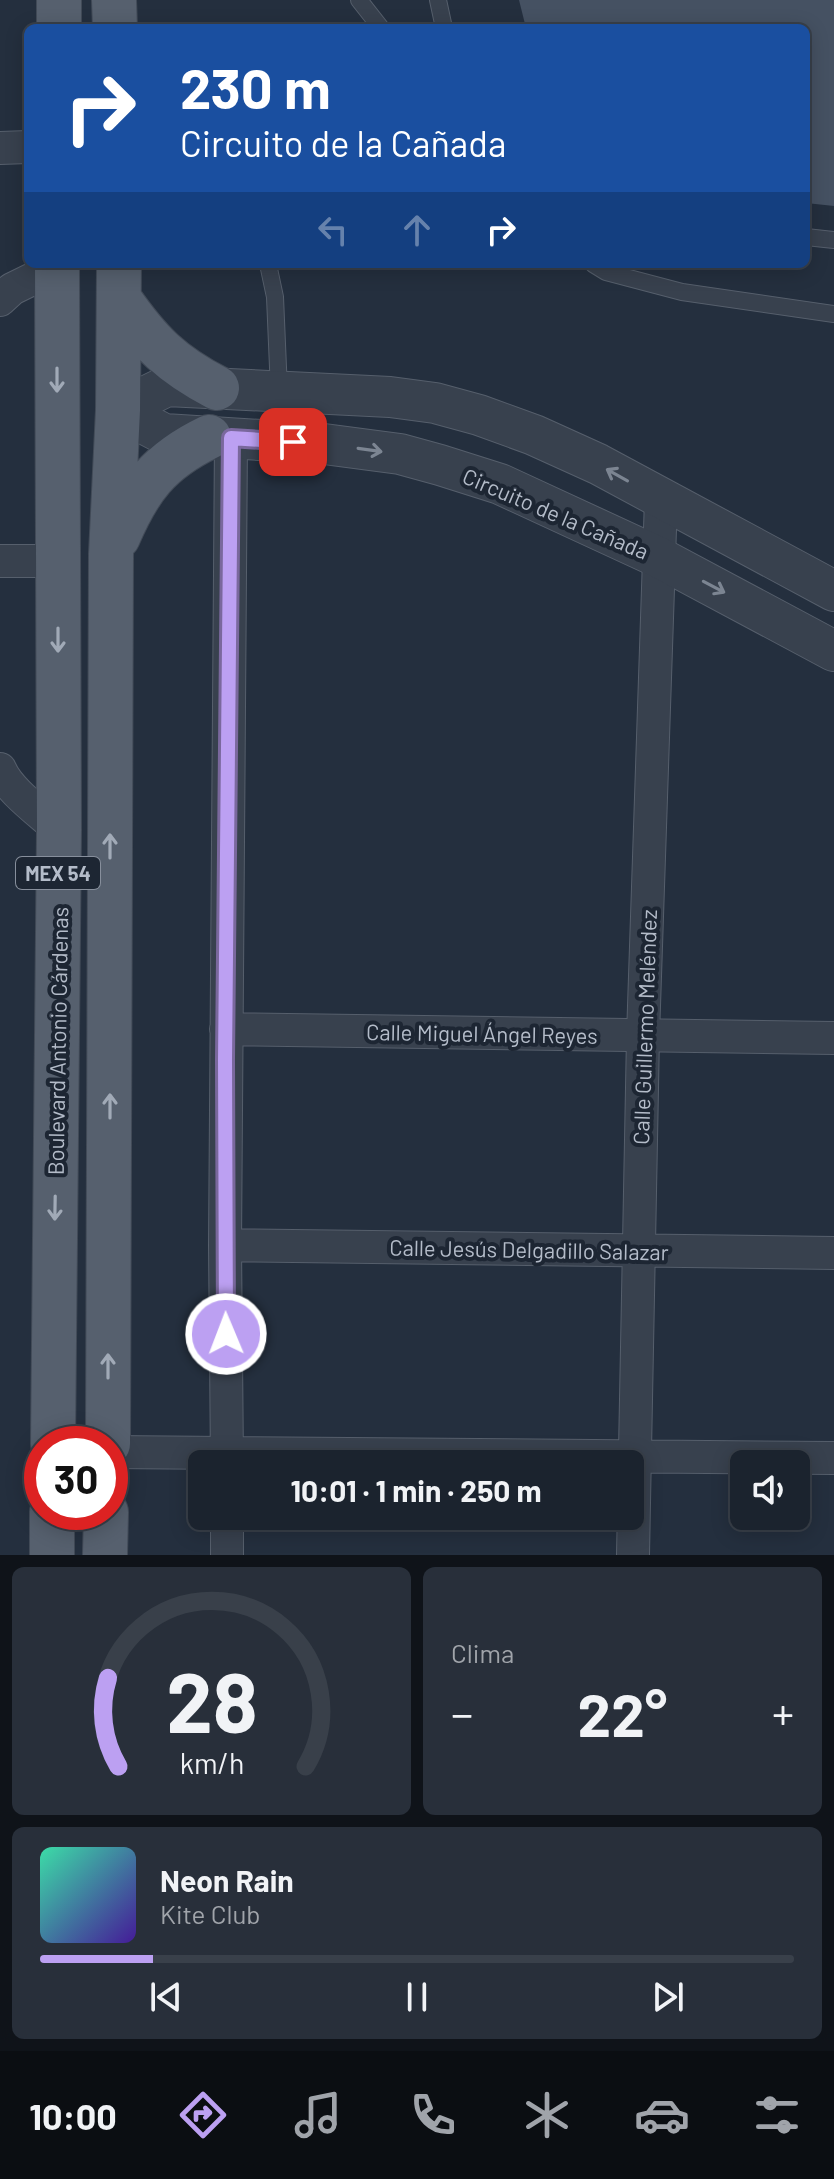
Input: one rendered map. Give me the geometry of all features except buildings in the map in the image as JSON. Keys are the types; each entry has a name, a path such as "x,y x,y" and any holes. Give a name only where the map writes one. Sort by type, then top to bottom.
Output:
{"main road":[{"path":"59,0 59,24"},
{"path":"114,0 115,24"},
{"path":"58,576 71,582 78,571 85,452 99,426 118,410 103,399 96,389 83,332 63,274"},
{"name":"Boulevard Antonio Cárdenas","path":"53,1426 59,830 58,576 63,274"},
{"path":"120,282 147,338 187,372 217,388"},
{"name":"MEX 54","path":"108,1426 111,554 120,282"},
{"path":"111,554 133,504 147,482 167,461 189,446 220,438"},
{"path":"52,1530 52,1555"},
{"path":"105,1555 106,1530"}],"street":[{"path":"0,148 24,147"},
{"path":"0,300 12,289 63,274"},
{"path":"118,410 167,386 390,397 435,403 479,415 547,440 598,464 834,591"},
{"name":"Circuito de la Cañada","path":"118,410 164,434 324,444 400,454 500,484 658,557 834,651"},
{"path":"220,438 227,1450"},
{"name":"Calle Guillermo Meléndez","path":"634,1450 643,1036 661,499"},
{"path":"0,561 58,576"},
{"path":"0,769 16,791 59,830"},
{"name":"Calle Miguel Ángel Reyes","path":"226,1029 834,1038"},
{"name":"Calle Jesús Delgadillo Salazar","path":"225,1245 834,1253"},
{"path":"128,1453 188,1456"},
{"path":"644,1457 834,1458"},
{"path":"227,1530 227,1555"},
{"name":"Calle Guillermo Meléndez","path":"633,1530 633,1555"}],"lane":[{"path":"359,0 378,24"},
{"path":"438,0 443,24"},
{"path":"810,237 834,240"},
{"path":"269,268 275,297 279,391"},
{"path":"600,268 682,292 834,314"}],"route":[{"path":"226,1334 225,1060 231,438 293,442"}]}
